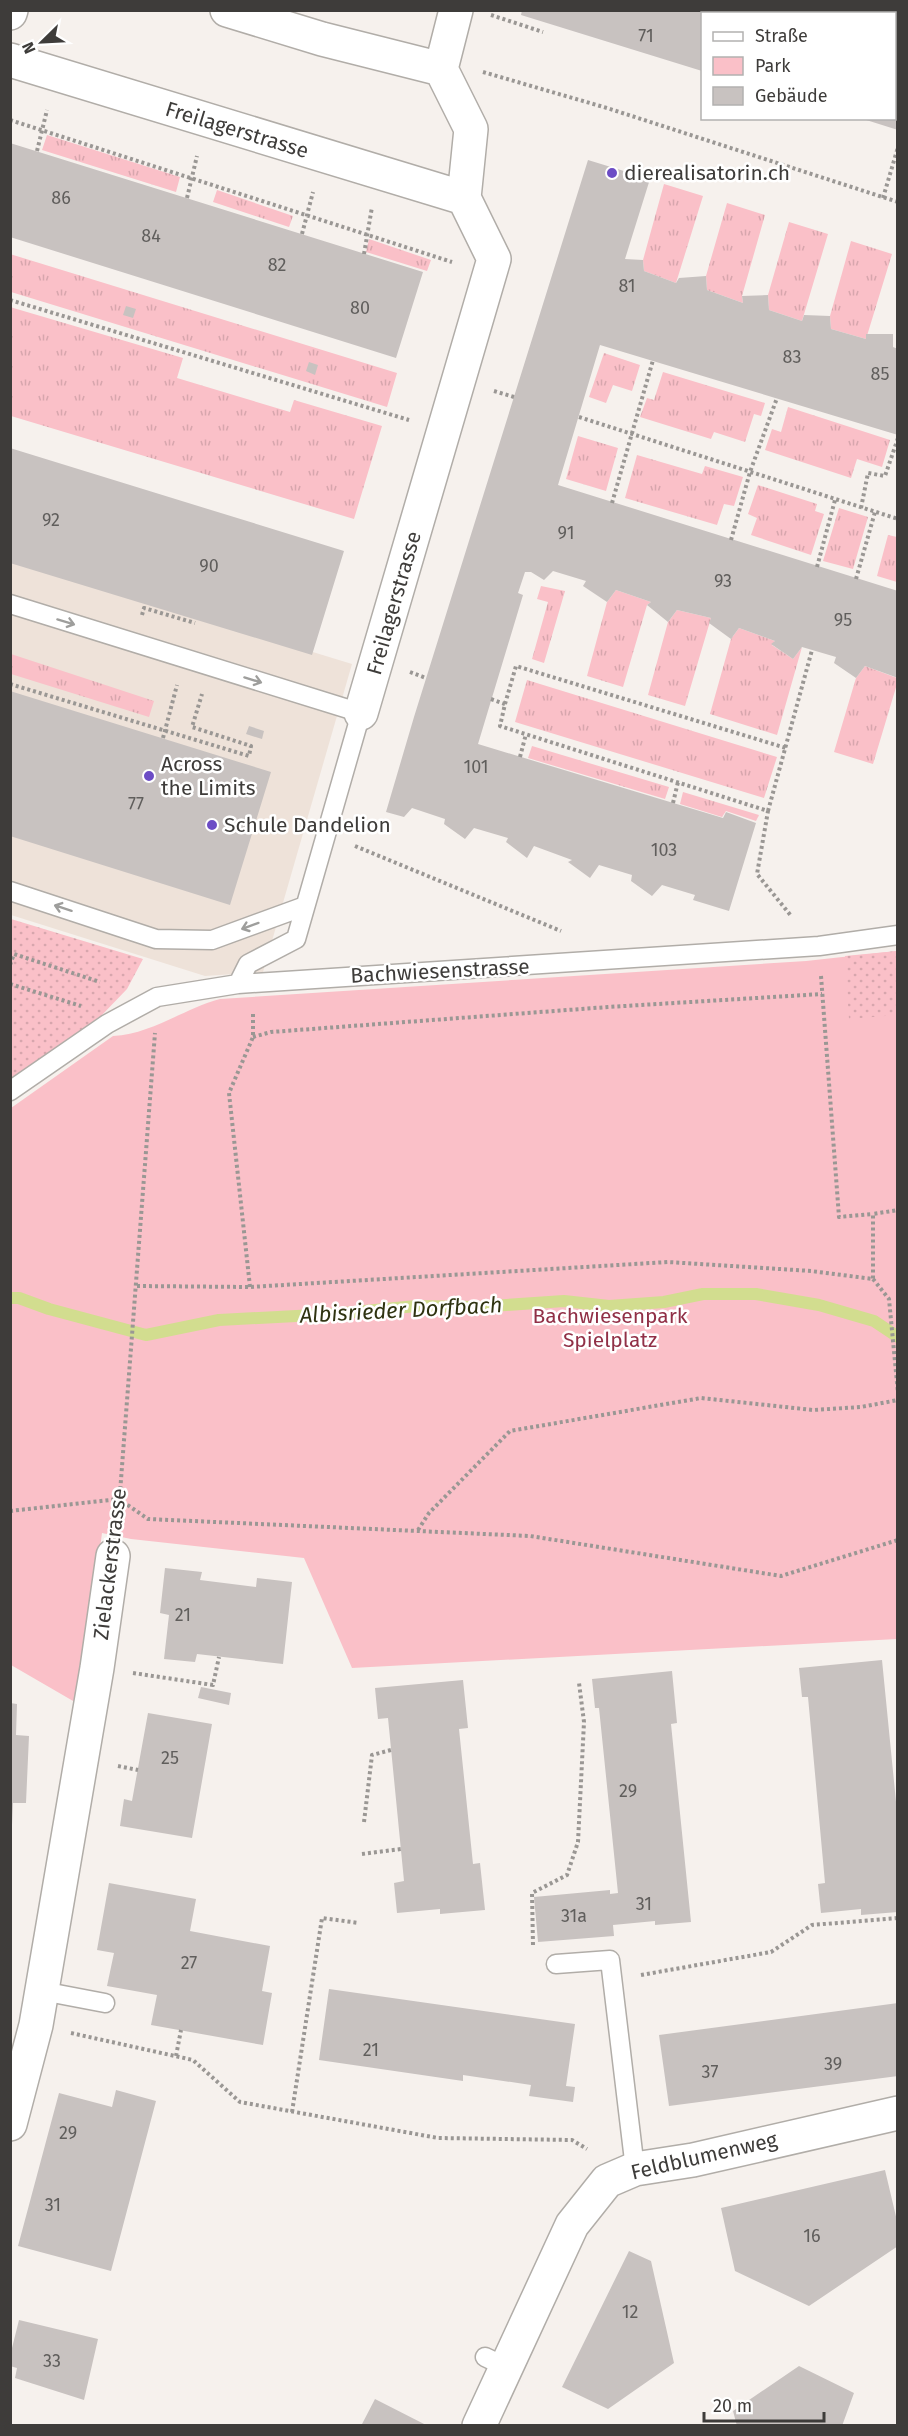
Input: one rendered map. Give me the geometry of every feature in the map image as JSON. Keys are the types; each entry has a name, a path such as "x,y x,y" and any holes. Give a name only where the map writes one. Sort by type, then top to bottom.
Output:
{"street":[{"path":"227,10 321,39 441,69 471,129 464,198"},
{"path":"441,69 472,12"},
{"name":"Freilagerstrasse","path":"10,60 464,198 494,259 361,713"},
{"name":"Zielackerstrasse","path":"10,2124 36,2025 97,1668 113,1556"},
{"name":"Feldblumenweg","path":"479,2426 496,2362 572,2225 607,2181 635,2169 693,2160 897,2113"}],"lane":[{"path":"10,604 361,713"},
{"name":"Freilagerstrasse","path":"238,984 248,964 296,939 361,713"},
{"path":"10,891 156,939 212,940 305,906"},
{"name":"Bachwiesenstrasse","path":"10,1091 108,1024 157,997 238,984 797,948 897,935"},
{"path":"556,1964 610,1960 635,2169"},
{"path":"42,1991 105,2003"}],"path":[{"path":"472,12 543,32"},
{"path":"525,84 607,108 897,202"},
{"path":"10,120 489,274"},
{"path":"187,198 207,121"},
{"path":"883,198 897,147"},
{"path":"302,234 323,156"},
{"path":"364,254 369,221 381,174"},
{"path":"10,300 444,431"},
{"path":"612,503 653,360"},
{"path":"731,540 750,472 777,398"},
{"path":"579,417 897,519"},
{"path":"861,508 868,473 885,476 897,438"},
{"path":"817,567 836,500"},
{"path":"856,579 875,512"},
{"path":"152,618 142,615 144,609 195,623"},
{"path":"797,948 791,915 757,874 768,811 812,650"},
{"path":"10,684 249,756 251,746 192,727 210,666"},
{"path":"768,811 500,726 505,704 516,666 786,748"},
{"path":"163,738 173,699"},
{"path":"491,699 505,704"},
{"path":"520,757 526,734"},
{"path":"673,803 678,782"},
{"path":"327,833 563,932"},
{"path":"819,946 839,1217 897,1210"},
{"path":"10,965 14,954 100,982"},
{"path":"10,984 87,1008"},
{"path":"250,1287 230,1093 253,1037 271,1032 317,1028 596,1007 822,994"},
{"name":"Zielackerstrasse","path":"113,1556 137,1286 157,997"},
{"path":"873,1214 873,1279 889,1299 897,1393"},
{"path":"137,1286 250,1287 668,1262 811,1271 873,1279"},
{"path":"417,1531 429,1513 510,1431 701,1398 813,1410 861,1407 897,1400"},
{"path":"10,1511 119,1499 148,1519 530,1536 781,1576 897,1539"},
{"path":"144,1675 213,1685 219,1657"},
{"path":"533,1952 532,1893 567,1875 578,1842 584,1722 579,1683"},
{"path":"364,1822 372,1755 391,1750"},
{"path":"362,1854 401,1849"},
{"path":"292,2112 322,1918 359,1923"},
{"path":"681,1968 771,1952 812,1925 897,1918"},
{"path":"36,2025 193,2060 240,2102 438,2138 572,2140 590,2151"},
{"path":"176,2056 181,2030"}],"shaded area":[{"path":"10,559 352,664 263,972 205,976 11,915"}],"green space":[{"path":"47,135 180,177 176,192 42,150"},
{"path":"664,184 703,196 676,283 644,271 643,260"},
{"path":"217,190 293,216 289,227 213,202"},
{"path":"727,203 765,215 742,296 743,303 707,290 706,276"},
{"path":"789,222 828,234 802,321 769,310 768,295"},
{"path":"369,239 431,260 427,271 366,252"},
{"path":"851,241 892,254 866,339 831,329 830,316"},
{"path":"10,254 397,373 387,407 11,292"},
{"path":"10,307 183,358 177,378 290,412 294,400 382,426 354,519 11,416"},
{"path":"604,353 640,365 632,391 613,385 606,403 589,397"},
{"path":"663,372 765,403 761,416 754,414 745,442 714,432 711,439 640,417 647,398 654,400"},
{"path":"788,407 890,440 882,467 857,459 851,478 765,450 772,429 781,432"},
{"path":"578,436 618,448 606,491 566,479"},
{"path":"637,455 702,474 705,466 743,477 734,506 724,504 717,525 625,498"},
{"path":"758,485 817,504 815,511 824,514 811,555 751,535 757,518 748,514"},
{"path":"839,508 868,517 853,569 823,561"},
{"path":"888,535 897,537 897,582 877,576"},
{"path":"541,586 565,591 544,663 532,659 548,602 537,599"},
{"path":"616,590 651,602 647,605 623,687 587,676 607,602"},
{"path":"677,610 711,618 685,706 648,695 668,622"},
{"path":"739,628 775,641 772,645 793,659 802,647 777,735 710,714 731,639"},
{"path":"11,654 154,701 149,717 11,674"},
{"path":"865,666 897,678 873,764 834,752 856,678"},
{"path":"527,680 777,757 764,798 515,722"},
{"path":"532,746 669,787 665,799 528,758"},
{"path":"683,792 759,815 756,821 726,811 722,817 680,804"},
{"path":"11,919 143,959 127,989 101,1016 11,1079"},
{"name":"Bachwiesenpark Spielplatz","path":"897,951 897,1639 352,1668 304,1558 131,1539 102,1533 80,1705 11,1665 11,1108 113,1036 141,1031 220,999 806,961"},
{"path":"897,951 897,1015 849,1019 845,956"}],"building":[{"path":"522,10 898,10 898,130 866,120 896,120 896,12 701,12 701,71 521,15"},
{"path":"10,143 423,272 396,358 10,237"},
{"path":"588,160 650,179 625,259 643,260 644,271 676,283 679,278 706,276 707,290 743,303 742,296 768,295 769,310 802,321 804,315 830,316 831,329 866,339 866,334 893,334 893,347 898,349 898,435 600,345 558,485 898,591 898,678 865,666 856,678 834,663 836,657 802,647 793,659 771,644 775,641 739,628 731,639 709,623 711,618 677,610 668,622 647,605 651,602 616,590 607,602 583,586 586,581 553,571 544,580 531,572 525,572 518,593 523,595 478,744 723,818 726,812 756,823 729,911 693,900 695,895 662,885 652,896 631,881 632,875 599,865 590,878 568,862 572,860 534,846 527,858 506,842 508,838 474,828 465,839 444,824 445,819 412,808 404,817 386,812"},
{"path":"126,306 136,309 133,318 123,315"},
{"path":"309,362 318,365 315,375 306,371"},
{"path":"10,448 344,551 312,655 10,563"},
{"path":"10,691 271,772 230,905 10,836"},
{"path":"249,726 264,731 262,739 246,734"},
{"path":"165,1568 202,1572 200,1580 256,1587 257,1578 292,1582 283,1664 197,1654 195,1662 164,1659 169,1615 160,1613"},
{"path":"882,1660 898,1822 898,1912 861,1915 861,1909 821,1913 818,1884 825,1883 808,1697 802,1697 799,1668"},
{"path":"672,1671 677,1723 671,1724 691,1922 655,1925 655,1921 613,1925 614,1936 538,1942 534,1897 610,1890 610,1894 618,1893 599,1708 595,1708 592,1679"},
{"path":"463,1680 468,1728 459,1729 473,1864 480,1863 485,1910 440,1914 440,1909 397,1913 394,1883 404,1881 388,1718 378,1719 375,1688"},
{"path":"201,1687 231,1693 229,1705 198,1698"},
{"path":"10,1703 17,1704 16,1735 29,1736 26,1803 13,1803 12,1825 10,1825"},
{"path":"148,1713 212,1724 192,1838 120,1826 124,1799 132,1801"},
{"path":"109,1883 196,1899 190,1931 270,1946 262,1991 272,1993 263,2045 151,2025 157,1995 107,1986 114,1953 97,1950"},
{"path":"329,1989 575,2024 566,2086 575,2087 573,2102 529,2096 531,2085 463,2075 463,2081 319,2060"},
{"path":"898,2003 898,2076 669,2106 659,2035"},
{"path":"116,2090 156,2101 111,2271 18,2246 59,2093 112,2107"},
{"path":"885,2170 898,2225 898,2246 809,2306 735,2271 721,2208"},
{"path":"629,2251 651,2261 674,2363 608,2409 562,2387"},
{"path":"19,2320 98,2339 84,2400 15,2378 17,2368 10,2366 10,2356"},
{"path":"799,2366 854,2393 842,2426 737,2426 733,2411"},
{"path":"375,2399 428,2426 361,2426"}],"waterway":[{"name":"Albisrieder Dorfbach","path":"10,1298 19,1298 49,1309 146,1335 219,1320 334,1314 416,1306 477,1307 564,1301 609,1306 664,1302 703,1294 756,1294 819,1305 874,1321 898,1337"}],"place":[{"name":"dierealisatorin.ch","path":"612,173"},
{"name":"Across the Limits","path":"149,776"},
{"name":"Schule Dandelion","path":"212,825"}]}
